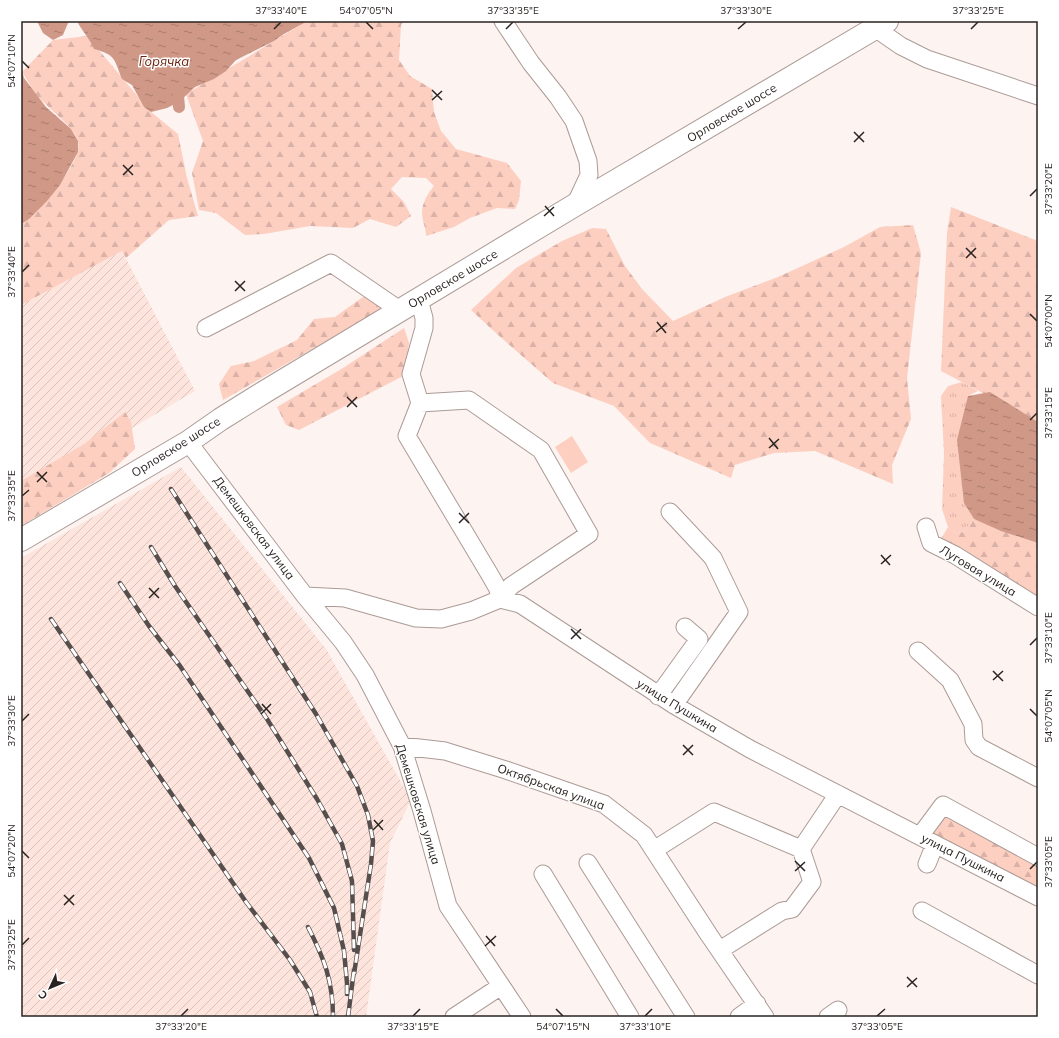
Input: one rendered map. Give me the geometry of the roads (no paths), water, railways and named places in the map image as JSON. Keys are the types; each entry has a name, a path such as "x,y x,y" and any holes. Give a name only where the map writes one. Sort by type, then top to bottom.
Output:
{"main road":[{"name":"Орловское шоссе","path":"21,540 188,442 247,402 410,306 575,205 881,25"}],"street":[{"path":"503,21 531,63 558,97 574,121 588,161 589,175 575,205"},
{"path":"881,25 901,46 927,59 1038,96"},
{"path":"206,328 331,263 410,306 424,318 424,328 411,374 420,403 407,436 493,580 498,589 500,599"},
{"path":"305,596 345,598 416,618 441,619 500,599 511,586 589,534 541,450 469,400 420,403"},
{"name":"Демешковская улица","path":"188,442 305,596 343,642 365,675 402,746 422,811 448,906 522,1017"},
{"path":"670,512 713,558 739,612 674,706"},
{"name":"Луговая улица","path":"926,527 931,543 955,555 1038,607"},
{"name":"улица Пушкина","path":"500,599 520,604 658,696 750,749 1038,897"},
{"path":"658,696 699,639 685,627"},
{"path":"918,651 950,680 973,724 974,740 979,748 1038,778"},
{"name":"Октябрьская улица","path":"402,746 445,751 506,770 604,804 644,835 761,1011"},
{"path":"801,849 838,794"},
{"path":"920,836 943,805 1038,857"},
{"path":"654,850 714,812 801,849 812,882 792,909 782,911 720,950"},
{"path":"927,864 935,844"},
{"path":"588,863 686,1017"},
{"path":"543,874 630,1017"},
{"path":"922,911 1038,975"},
{"path":"454,1017 501,986"},
{"path":"739,1017 761,1011"}],"water":[{"path":"37,21 72,21 68,23 63,35 53,40 43,33"},
{"name":"Горячка","path":"77,21 304,21 304,23 274,41 236,60 226,71 214,79 195,87 179,102 167,108 151,112 144,107 132,85 122,79 113,59 107,53 94,49"},
{"path":"21,67 24,78 46,107 71,129 78,141 78,152 60,185 29,219 21,224"},
{"path":"990,392 1038,422 1038,543 1001,531 974,519 964,503 957,440 968,396"}],"waterway":[{"path":"178,96 179,107"}],"railway":[{"path":"171,489 316,714 357,786 368,815 373,841 371,864 354,974"},
{"path":"151,547 175,586 267,719 317,799 342,844 352,881 354,950"},
{"path":"120,583 149,626 180,666 309,858 334,908 344,951 347,994"},
{"path":"51,619 246,902 290,960 310,992 317,1017"},
{"path":"308,927 319,949 326,970 333,1004 333,1017"},
{"path":"348,1017 354,970"}]}
